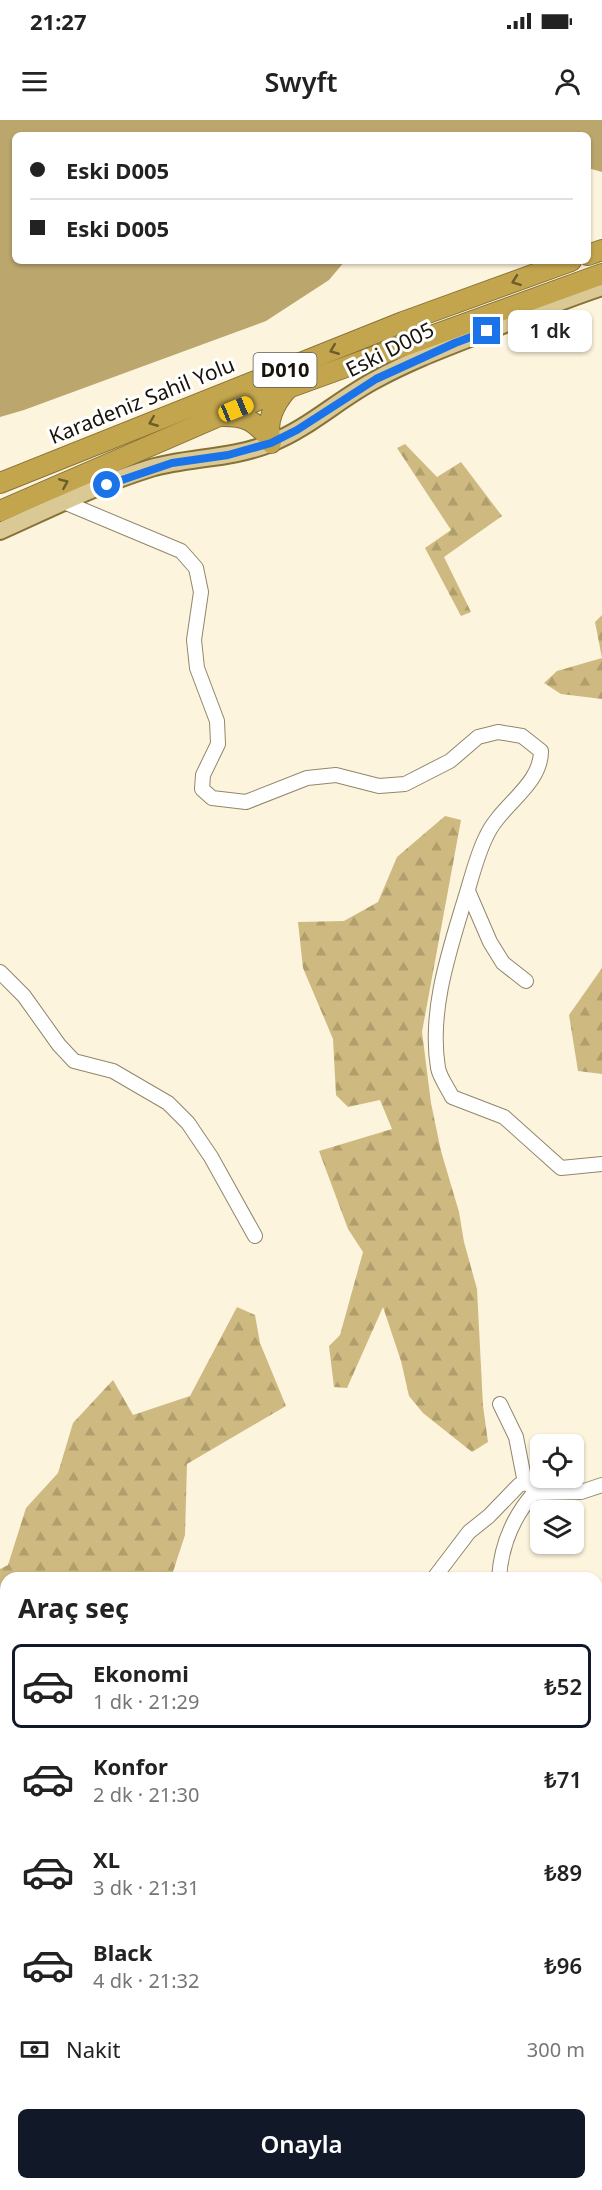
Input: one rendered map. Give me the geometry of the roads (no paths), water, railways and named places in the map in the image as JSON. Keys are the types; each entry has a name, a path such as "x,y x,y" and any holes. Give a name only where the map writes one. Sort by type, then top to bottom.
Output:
{"highway":[{"name":"Karadeniz Sahil Yolu","path":"0,483 403,322 563,264"},
{"name":"D010","path":"5,508 288,388 602,274"},
{"path":"270,441 273,406 288,388"},
{"path":"219,416 247,418 270,441"}],"main road":[{"name":"Eski D005","path":"0,531 64,502 150,469 172,463 228,455 270,441 297,430 358,389 396,370 550,304 602,287"}],"street":[{"path":"64,502 182,551 196,568 201,592 194,640 196,668 217,721 218,744 203,775 202,789 212,798 246,802 307,778 336,775 379,786 405,784 450,761 478,737 498,732 522,736 541,751 541,763 533,780 504,808 486,837 468,891 444,970 436,1032 438,1070 452,1097 504,1117 561,1168 602,1164"},
{"path":"468,891 490,942 503,963 526,981"},
{"path":"0,972 24,996 59,1045 74,1061 113,1071 168,1103 188,1123 211,1157 255,1236"},
{"path":"499,1572 500,1556 530,1488 516,1437 500,1404"},
{"path":"439,1572 469,1532 489,1516 519,1485 581,1492 602,1485"}]}
